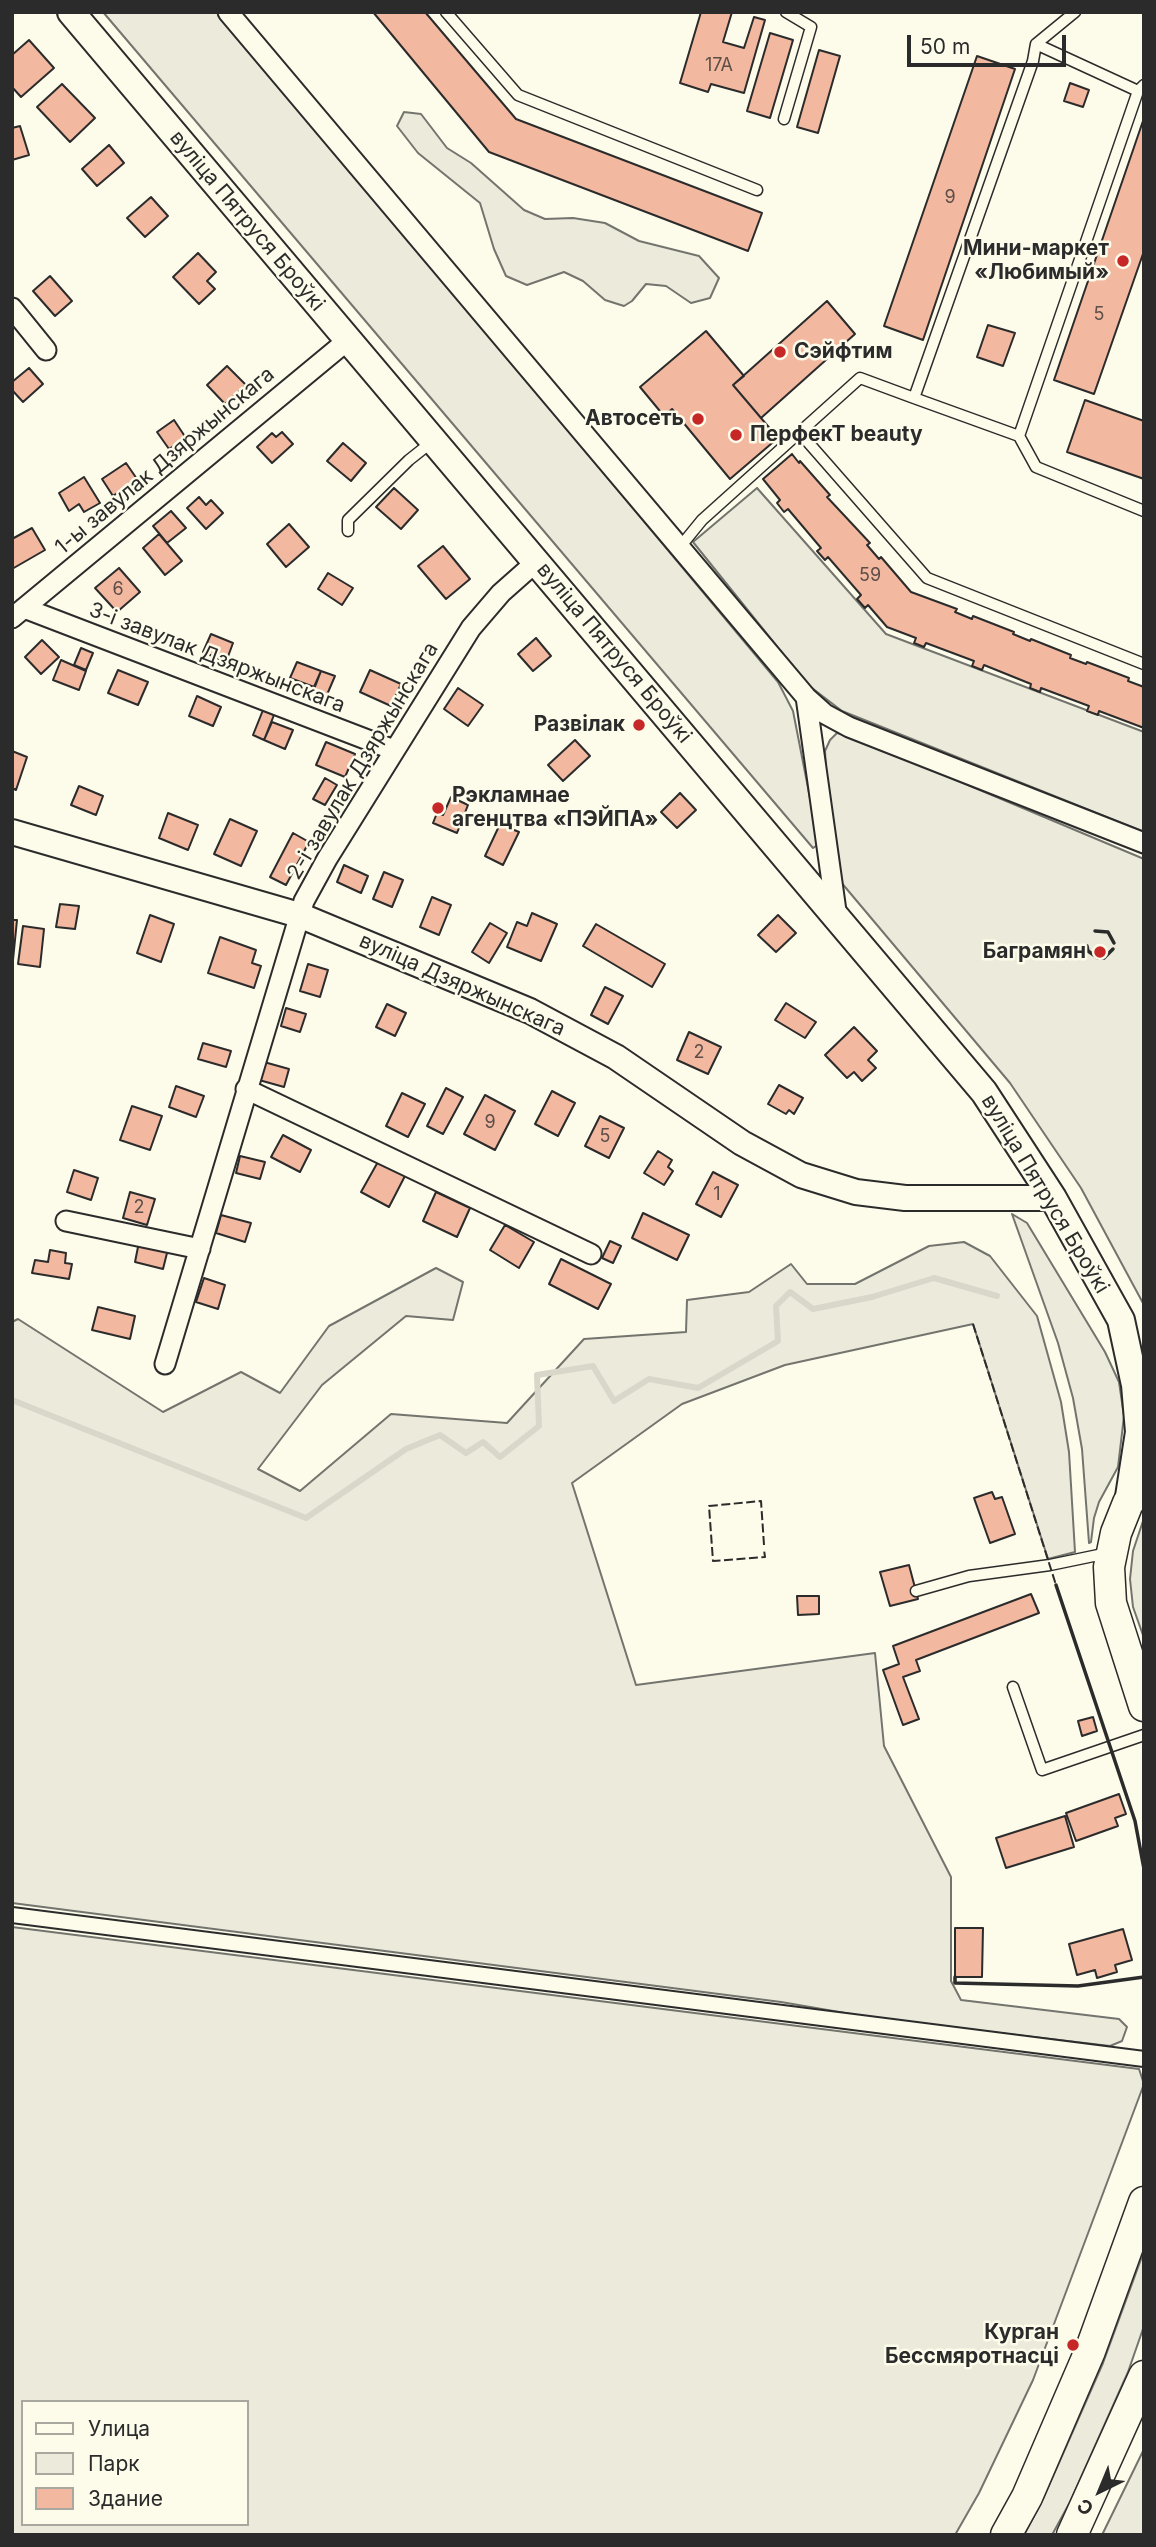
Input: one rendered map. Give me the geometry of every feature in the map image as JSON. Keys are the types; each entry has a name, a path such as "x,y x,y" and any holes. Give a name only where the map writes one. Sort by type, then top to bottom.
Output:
{"main road":[{"name":"вуліца Пятруся Броўкі","path":"71,12 984,1093 1053,1198 1121,1320 1135,1385 1139,1432 1136,1494"},
{"name":"вуліца Пятруся Броўкі","path":"1121,1320 1144,1341"},
{"path":"1136,1494 1116,1532 1109,1567 1111,1603 1144,1706"},
{"path":"1122,1642 1144,1678"},
{"path":"1006,2535 1027,2497 1090,2351 1144,2202"},
{"path":"1072,2535 1144,2376"}],"street":[{"path":"228,12 806,697 825,714 849,727 1144,843"},
{"path":"12,308 46,350"},
{"name":"1-ы завулак Дзяржынскага","path":"18,613 348,340"},
{"name":"2-і завулак Дзяржынскага","path":"166,1364 304,901 327,859 471,628 501,593 536,562"},
{"name":"3-і завулак Дзяржынскага","path":"18,613 394,750"},
{"path":"806,697 837,918"},
{"name":"вуліца Дзяржынскага","path":"12,832 299,915 530,1011 616,1057 742,1143 800,1175 856,1192 905,1198 1053,1198"},
{"path":"246,1089 591,1254"},
{"path":"66,1221 200,1249"},
{"path":"12,1915 1144,2059"}],"lane":[{"path":"446,12 518,95 757,190"},
{"path":"784,119 811,27 786,12"},
{"path":"914,398 1033,61 1036,44 1075,12"},
{"path":"1020,436 1141,88 1036,44"},
{"path":"680,547 702,520 800,433 827,405 860,379 1020,436 1035,467 1144,510"},
{"path":"800,433 927,578 1144,664"},
{"path":"348,531 348,520 433,440"},
{"path":"916,1591 969,1576 1050,1565 1112,1552"},
{"path":"1013,1687 1042,1770 1144,1735"}],"green space":[{"path":"103,12 219,12 778,682 793,711 819,844 813,848"},
{"path":"404,112 421,114 447,148 471,163 524,210 545,219 573,218 605,223 639,241 699,256 719,278 710,298 691,303 666,286 646,284 632,301 624,306 605,300 583,281 564,272 527,285 506,276 494,249 480,203 418,153 397,126"},
{"path":"757,488 886,634 1144,732 1144,832 842,711 808,685 693,542"},
{"path":"837,733 849,735 1144,859 1144,1305 1081,1188 1010,1083 840,881 828,805 825,751"},
{"path":"1012,1214 1027,1223 1105,1352 1119,1382 1124,1416 1118,1467 1099,1502 1089,1543 1082,1449 1073,1398 1058,1343"},
{"path":"964,1242 990,1256 1037,1316 1061,1402 1069,1452 1075,1552 1048,1559 973,1324 785,1365 682,1404 572,1483 636,1685 875,1653 884,1746 951,1877 951,1981 961,2000 1119,2019 1127,2027 1122,2041 1110,2046 880,2019 781,2002 12,1903 12,1322 18,1319 163,1412 241,1372 280,1393 329,1326 436,1268 463,1282 453,1320 406,1316 322,1385 258,1469 300,1491 391,1414 507,1423 584,1339 686,1332 687,1300 749,1292 791,1264 807,1284 855,1284 929,1246"},
{"path":"1144,1518 1144,1638 1133,1607 1130,1579 1133,1551"},
{"path":"12,1927 1139,2069 1144,2084 1033,2380 979,2493 955,2535 12,2535"},
{"path":"1144,2251 1144,2326 1128,2372 1070,2502 1052,2535 1024,2535 1043,2499 1103,2363"},
{"path":"1144,2449 1144,2535 1102,2535"}],"building":[{"path":"373,12 425,12 516,119 762,213 748,251 489,152"},
{"path":"701,12 732,12 723,42 744,48 754,17 765,20 744,93 711,84 708,92 680,83"},
{"path":"770,33 793,40 770,118 747,111"},
{"path":"29,40 54,68 21,97 12,87 12,55"},
{"path":"819,50 840,56 818,133 797,127"},
{"path":"977,56 1015,69 923,340 884,326"},
{"path":"1070,83 1089,90 1083,107 1064,101"},
{"path":"62,84 95,118 70,142 37,107"},
{"path":"1144,118 1144,251 1094,394 1054,380"},
{"path":"20,126 29,155 12,160 12,128"},
{"path":"109,145 124,163 97,186 82,169"},
{"path":"151,197 168,216 145,237 127,218"},
{"path":"198,253 216,272 207,281 215,289 199,304 173,277"},
{"path":"50,276 72,301 55,316 33,291"},
{"path":"827,301 855,334 761,418 733,385"},
{"path":"988,325 1015,333 1003,366 977,357"},
{"path":"706,331 744,376 733,385 778,438 730,479 672,409 664,416 640,387"},
{"path":"227,366 246,385 225,404 207,385"},
{"path":"29,368 43,384 23,402 12,390 12,382"},
{"path":"1085,400 1144,421 1144,479 1067,452"},
{"path":"174,420 186,438 169,449 157,432"},
{"path":"282,432 293,444 272,463 257,447 272,433 276,437"},
{"path":"343,443 366,463 351,481 327,461"},
{"path":"792,454 870,543 867,545 879,559 881,557 911,592 957,609 955,612 972,619 973,616 1030,641 1031,639 1071,655 1070,658 1129,678 1128,681 1144,687 1144,728 1099,711 1098,715 1087,711 1089,706 1041,688 1040,692 1030,688 1031,684 984,665 982,670 972,666 974,661 926,643 924,647 914,643 916,638 887,627 868,605 865,608 857,599 861,595 828,557 825,560 817,551 821,548 788,509 784,512 777,503 780,500 763,479"},
{"path":"126,463 137,479 113,496 102,479"},
{"path":"84,477 100,503 84,512 79,504 69,511 59,493"},
{"path":"394,488 418,510 401,529 376,507"},
{"path":"199,497 206,505 211,500 223,513 206,529 187,508"},
{"path":"171,511 186,528 167,543 153,526"},
{"path":"289,524 309,547 286,567 267,544"},
{"path":"32,528 45,550 12,569 12,539"},
{"path":"159,534 182,561 165,575 143,548"},
{"path":"443,546 470,579 446,599 418,566"},
{"path":"119,568 140,592 117,612 95,588"},
{"path":"328,573 353,588 342,605 318,589"},
{"path":"211,634 233,643 226,662 203,652"},
{"path":"536,638 551,656 533,671 518,654"},
{"path":"42,640 59,657 41,674 25,657"},
{"path":"81,648 93,653 86,670 74,665"},
{"path":"61,660 86,671 79,690 53,680"},
{"path":"297,662 321,671 314,687 290,678"},
{"path":"118,670 148,682 138,705 108,693"},
{"path":"370,670 401,684 391,706 360,692"},
{"path":"321,671 335,676 326,697 313,692"},
{"path":"458,688 483,705 468,726 444,709"},
{"path":"197,696 221,707 213,726 189,716"},
{"path":"263,710 274,715 264,740 253,735"},
{"path":"272,722 293,730 285,749 264,740"},
{"path":"575,740 590,756 563,781 548,765"},
{"path":"326,742 355,754 345,777 316,765"},
{"path":"12,751 27,757 16,790 12,788"},
{"path":"325,778 337,785 325,805 313,799"},
{"path":"79,786 103,796 96,815 71,805"},
{"path":"680,793 696,810 677,828 661,812"},
{"path":"451,797 468,805 457,833 433,823 437,813 443,815"},
{"path":"168,813 198,825 188,850 159,838"},
{"path":"230,819 257,831 241,866 214,854"},
{"path":"500,824 519,832 503,865 485,856"},
{"path":"293,833 309,842 286,885 270,877"},
{"path":"344,865 368,876 361,893 337,882"},
{"path":"384,872 403,880 392,907 373,899"},
{"path":"432,897 451,905 439,935 420,927"},
{"path":"60,904 79,906 75,929 56,927"},
{"path":"532,913 557,924 541,961 507,947 517,922 527,926"},
{"path":"150,915 174,924 161,962 137,953"},
{"path":"778,915 796,933 776,952 758,935"},
{"path":"12,920 17,920 13,960 12,960"},
{"path":"490,923 507,933 489,963 472,952"},
{"path":"596,924 665,964 652,987 583,946"},
{"path":"23,926 44,929 40,967 18,964"},
{"path":"220,937 256,950 252,963 261,966 254,988 208,973"},
{"path":"308,964 328,970 320,997 300,991"},
{"path":"605,987 623,996 608,1024 591,1015"},
{"path":"786,1003 816,1022 805,1038 775,1020"},
{"path":"387,1004 406,1013 395,1036 376,1027"},
{"path":"286,1008 306,1014 300,1032 281,1026"},
{"path":"854,1027 877,1051 868,1060 876,1068 862,1081 854,1072 847,1078 825,1055"},
{"path":"689,1032 721,1047 708,1074 677,1060"},
{"path":"203,1043 231,1051 226,1067 198,1059"},
{"path":"264,1062 289,1069 284,1087 259,1080"},
{"path":"779,1085 803,1098 794,1114 789,1110 786,1114 768,1104"},
{"path":"176,1086 204,1096 196,1117 169,1107"},
{"path":"446,1088 463,1097 443,1134 427,1126"},
{"path":"552,1091 575,1103 558,1136 535,1124"},
{"path":"402,1093 425,1104 408,1137 386,1126"},
{"path":"485,1095 515,1111 495,1150 464,1134"},
{"path":"132,1106 162,1116 150,1150 120,1140"},
{"path":"600,1116 624,1128 609,1158 585,1146"},
{"path":"283,1135 311,1150 300,1172 271,1157"},
{"path":"658,1151 672,1160 668,1167 673,1171 664,1185 644,1173"},
{"path":"240,1156 265,1162 260,1179 236,1173"},
{"path":"379,1160 406,1174 389,1207 361,1192"},
{"path":"74,1170 98,1178 91,1200 67,1192"},
{"path":"713,1172 738,1185 721,1217 696,1204"},
{"path":"130,1192 155,1199 147,1225 123,1218"},
{"path":"436,1192 470,1208 457,1237 423,1221"},
{"path":"643,1213 689,1235 677,1260 632,1238"},
{"path":"221,1215 251,1223 245,1242 216,1233"},
{"path":"505,1225 534,1242 519,1268 490,1250"},
{"path":"610,1241 621,1246 613,1263 602,1258"},
{"path":"139,1242 168,1249 163,1269 135,1262"},
{"path":"50,1250 66,1253 65,1263 72,1264 69,1279 32,1273 35,1260 48,1262"},
{"path":"561,1259 611,1284 598,1309 549,1284"},
{"path":"204,1278 225,1285 218,1309 196,1302"},
{"path":"98,1307 135,1316 130,1339 92,1330"},
{"path":"992,1492 995,1499 1002,1497 1015,1534 990,1543 974,1498"},
{"path":"909,1565 918,1599 890,1606 880,1572"},
{"path":"1031,1594 1039,1613 916,1660 920,1671 903,1677 919,1719 903,1725 883,1670 899,1664 893,1646"},
{"path":"797,1596 819,1596 819,1614 798,1615"},
{"path":"1093,1717 1097,1731 1082,1736 1078,1721"},
{"path":"1119,1794 1126,1814 1115,1818 1118,1826 1076,1841 1066,1813"},
{"path":"1065,1816 1074,1847 1006,1868 996,1838"},
{"path":"955,1928 983,1928 982,1977 955,1977"},
{"path":"1123,1929 1132,1960 1115,1965 1117,1972 1097,1978 1095,1970 1077,1975 1069,1944"}],"waterway":[{"path":"12,1400 306,1518 406,1449 440,1435 466,1453 483,1442 500,1457 539,1426 537,1375 593,1366 614,1401 649,1379 698,1388 778,1341 776,1306 790,1292 813,1309 872,1297 934,1278 997,1296"}],"fence":[{"path":"973,1324 1056,1585"},
{"path":"764,1545 761,1501 709,1506 713,1561 765,1557 764,1550"}],"wall":[{"path":"1095,931 1108,932 1114,943"},
{"path":"1087,946 1088,951 1098,958 1104,958 1113,949"},
{"path":"1056,1585 1135,1821 1144,1869"},
{"path":"955,1977 955,1983 1078,1986 1144,1977"}],"place":[{"name":"Мини-маркет «Любимый»","path":"1123,261"},
{"name":"Сэйфтим","path":"780,352"},
{"name":"Автосеть","path":"698,419"},
{"name":"ПерфекТ beauty","path":"736,435"},
{"name":"Развілак","path":"639,725"},
{"name":"Рэкламнае агенцтва «ПЭЙПА»","path":"438,808"},
{"name":"Баграмян","path":"1100,952"},
{"name":"Курган Бессмяротнасці","path":"1073,2345"}]}
